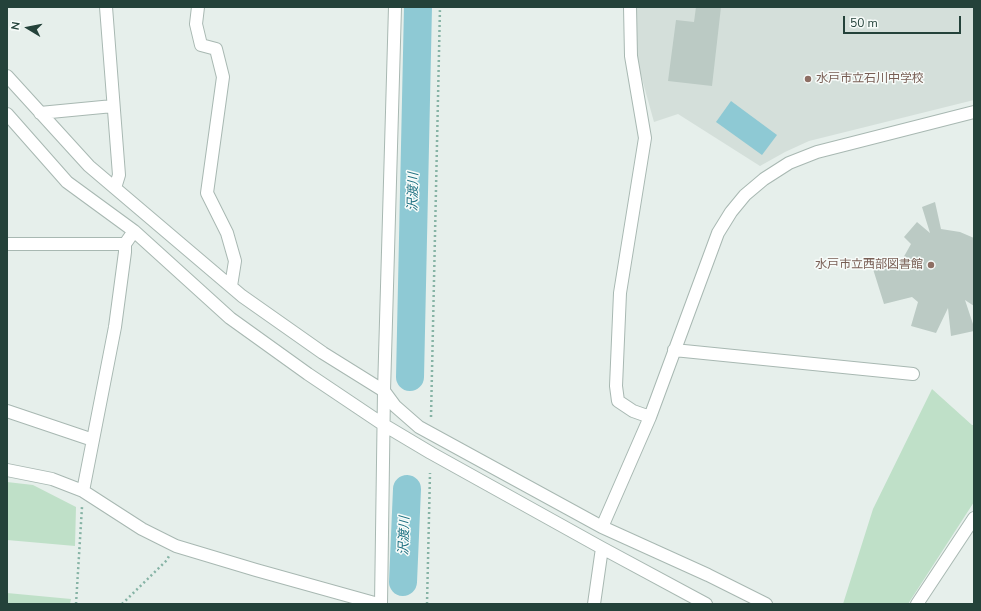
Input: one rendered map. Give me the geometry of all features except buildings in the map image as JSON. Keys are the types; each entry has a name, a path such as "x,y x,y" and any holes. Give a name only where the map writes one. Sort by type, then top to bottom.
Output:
{"street":[{"path":"106,7 119,175 115,188"},
{"path":"198,7 196,24 201,45 216,49 223,77 207,193 227,233 235,261 231,286"},
{"path":"7,470 52,479 83,491 142,529 176,546 379,604 395,7"},
{"path":"630,7 631,56 645,138 620,293 616,386 618,400 633,411 650,417"},
{"path":"7,76 88,166 242,296 323,353 384,391 395,406 419,427 602,527 708,575 766,604"},
{"path":"40,113 113,106"},
{"path":"602,527 650,417 718,233 731,212 745,195 764,179 789,163 817,152 974,112"},
{"path":"7,114 67,182 134,231 230,318 308,374 384,425 431,453 706,604"},
{"path":"83,491 115,327 125,244 134,231"},
{"path":"7,244 125,244"},
{"path":"674,350 913,374"},
{"path":"7,410 93,440"},
{"path":"917,604 974,518"},
{"path":"594,604 602,548"}],"path":[{"path":"431,418 440,7"},
{"path":"427,604 430,473"},
{"path":"76,604 83,491"},
{"path":"122,604 167,560 176,546"}],"shaded area":[{"name":"水戸市立石川中学校","path":"637,7 974,7 974,100 809,141 760,166 678,114 654,122 636,57"}],"green space":[{"path":"932,389 972,425 974,425 974,502 908,604 843,604 873,509"},
{"path":"7,482 33,485 76,507 75,546 7,540"},
{"path":"7,593 71,599 70,604 7,604"}],"water":[{"path":"731,101 777,135 762,155 716,122"}],"waterway":[{"name":"沢渡川","path":"410,377 418,7"},
{"name":"沢渡川","path":"403,582 407,489"}],"place":[{"name":"水戸市立石川中学校","path":"808,79"},
{"name":"水戸市立西部図書館","path":"931,265"}]}
